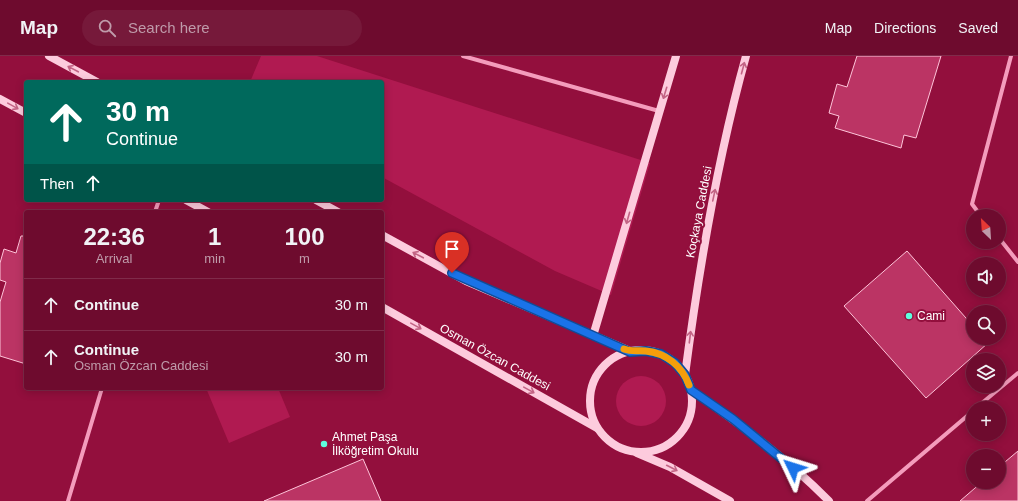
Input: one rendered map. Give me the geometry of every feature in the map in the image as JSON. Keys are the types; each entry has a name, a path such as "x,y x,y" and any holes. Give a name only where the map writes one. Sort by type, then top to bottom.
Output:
{"main road":[{"path":"49,56 93,80"},
{"path":"593,336 676,56"},
{"name":"Koçkaya Caddesi","path":"685,375 695,300 708,225 723,150 746,56"},
{"path":"0,99 24,112"},
{"path":"190,202 204,210"},
{"path":"320,202 334,210"},
{"path":"384,237 466,281 630,352"},
{"name":"Osman Özcan Caddesi","path":"384,308 597,428"},
{"path":"636,452 652,451 667,445 679,435 688,422 692,406 691,390 685,375 675,363 661,354 646,351 630,352 615,357 603,368 594,381 590,396 591,412 597,428 607,440 621,448 636,452 689,477 730,501"},
{"path":"691,390 733,419 774,451 829,501"}],"street":[{"path":"463,56 660,111"},
{"path":"976,209 972,204 1011,56"},
{"path":"1006,247 1018,262"},
{"path":"984,401 1018,373"},
{"path":"68,501 101,390"},
{"path":"867,501 966,417"}],"shaded area":[{"path":"261,56 317,56 650,163 611,295 555,271 384,178 384,80 251,80"},
{"path":"646,376 651,377 659,383 665,391 665,411 659,419 651,425 636,426 631,425 623,419 617,411 616,396 617,391 623,383 631,377"},
{"path":"207,390 279,390 290,417 229,443"}],"building":[{"path":"857,56 941,56 916,138 904,135 901,148 835,128 839,116 829,113 837,84 847,87"},
{"path":"21,236 24,236 24,363 0,356 0,302 6,282 0,280 0,263 4,249 16,253"},
{"name":"Cami","path":"907,251 966,318 966,345 986,345 977,353 966,353 966,363 926,398 844,306"},
{"path":"1018,451 1018,501 960,501 974,489 1006,489 1006,461"},
{"path":"363,459 381,501 264,501"}],"slow traffic":[{"path":"624,349 630,352 646,351 661,354 675,363 685,375 689,385"}],"place":[{"name":"Cami","path":"909,316"},
{"name":"Ahmet Paşa İlköğretim Okulu","path":"324,444"}],"route":[{"path":"452,273 466,281 630,352 646,351 661,354 675,363 685,375 691,390 733,419 793,468"}]}
